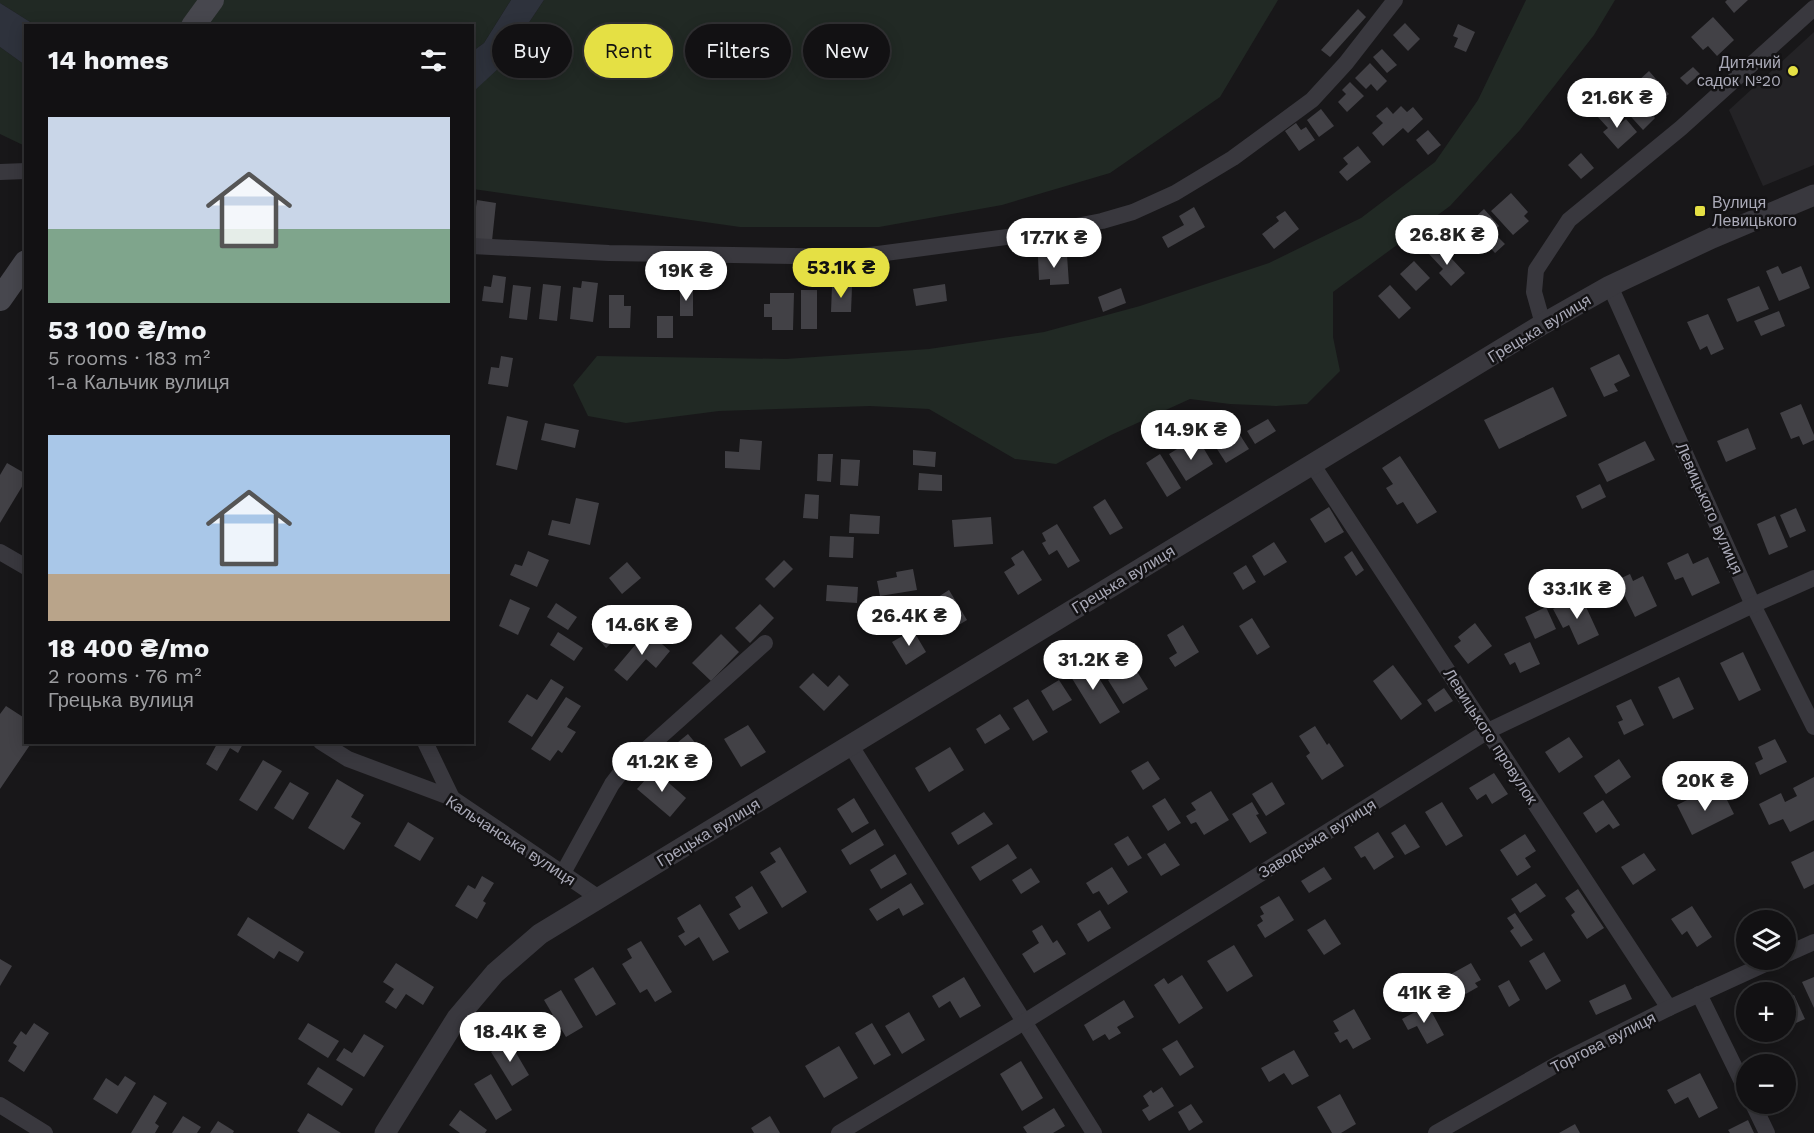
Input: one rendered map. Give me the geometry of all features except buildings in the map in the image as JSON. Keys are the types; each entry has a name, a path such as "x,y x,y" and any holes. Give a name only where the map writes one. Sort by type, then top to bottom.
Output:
{"main road":[{"path":"0,299 24,265"}],"street":[{"path":"474,246 609,253 855,257 1045,232 1133,212 1175,194 1233,158 1312,100 1346,63 1395,0"},
{"path":"1543,324 1534,292 1536,270 1569,220 1681,128 1814,8"},
{"path":"0,172 24,171"},
{"name":"Грецька вулиця","path":"385,1133 458,1018 495,973 540,934 1543,324 1610,286 1712,238 1814,195"},
{"name":"Левицького вулиця","path":"1610,286 1753,604 1814,727"},
{"name":"Левицького провулок","path":"1312,464 1670,1008"},
{"path":"0,552 24,566"},
{"name":"Заводська вулиця","path":"839,1133 1024,1022 1488,731 1753,604 1814,578"},
{"path":"563,873 612,784 622,771 765,643"},
{"name":"Кальчанська вулиця","path":"324,744 348,759 452,798 599,898"},
{"path":"426,744 452,798"},
{"path":"851,746 1094,1133"},
{"path":"1796,950 1814,942"},
{"name":"Торгова вулиця","path":"1436,1133 1561,1062 1752,970"},
{"path":"1699,994 1736,1070"},
{"path":"0,1105 45,1133"},
{"path":"1758,1114 1767,1133"}],"shaded area":[{"path":"0,0 203,0 186,24 33,24 0,3"},
{"path":"220,0 511,0 496,24 492,24 492,30 484,43 474,50 474,24 203,24"},
{"path":"511,0 544,0 528,24 496,24"},
{"path":"544,0 1278,0 1220,97 1110,173 1002,205 879,227 740,227 474,189 474,90 492,74 492,78 572,78 572,24 528,24"},
{"path":"1526,0 1615,0 1594,35 1520,130 1450,206 1333,292 1333,337 1340,371 1307,404 1276,406 1190,399 1111,435 1056,464 1015,459 929,409 870,406 719,411 626,423 588,416 573,385 597,356 786,359 929,349 1044,332 1140,306 1269,263 1361,218 1435,162 1478,100"},
{"path":"0,3 33,24 24,24 24,64 0,47"},
{"path":"492,30 492,75 474,91 474,50 484,43"},
{"name":"Дитячий садок №20","path":"1814,32 1814,165 1763,186 1729,110"},
{"path":"0,47 24,64 24,146 0,134"}],"place":[{"name":"Дитячий садок №20","path":"1793,71"},
{"name":"Вулиця Левицького","path":"1700,211"}]}
